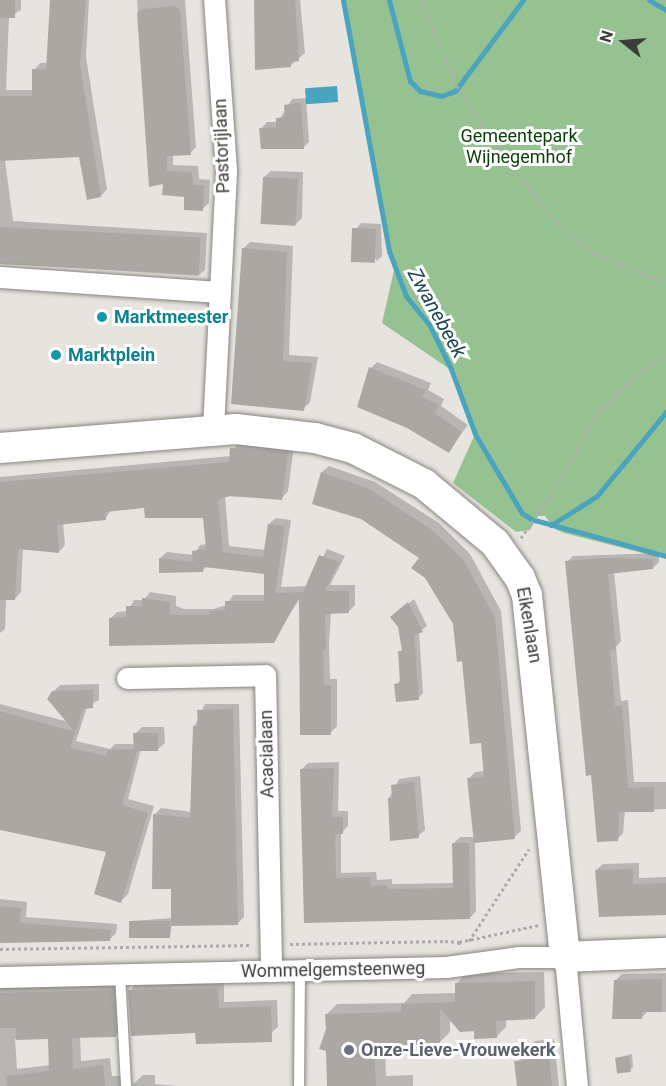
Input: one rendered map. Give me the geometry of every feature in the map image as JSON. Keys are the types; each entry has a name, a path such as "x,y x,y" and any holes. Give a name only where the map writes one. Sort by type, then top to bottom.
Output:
{"street":[{"name":"Pastorijlaan","path":"214,0 226,170 219,292"},
{"path":"0,277 219,292 213,429 0,448"},
{"name":"Eikenlaan","path":"213,429 315,438 392,464 424,484 507,557 527,595 532,625 565,957"},
{"name":"Acacialaan","path":"127,678 265,675 271,971"},
{"name":"Wommelgemsteenweg","path":"0,977 446,967 519,957 666,953"},
{"path":"565,957 578,1086"}],"lane":[{"path":"299,1086 300,971"},
{"path":"120,974 126,1086"}],"path":[{"path":"421,0 458,87 498,150 558,224 594,254 666,282"},
{"path":"524,536 599,412 628,382 666,355"},
{"path":"513,537 523,546"},
{"path":"469,941 530,847"},
{"path":"0,949 459,942 544,925"},
{"path":"459,942 460,951"}],"green space":[{"name":"Gemeentepark Wijnegemhof","path":"343,0 666,0 666,559 564,533 555,529 545,516 538,516 530,530 516,532 453,483 475,434 451,370 382,323 395,266 389,251"}],"water":[{"path":"337,86 338,102 306,104 305,88"}],"building":[{"path":"0,0 15,0 15,18 0,18"},
{"path":"50,0 86,0 80,64 101,197 87,200 79,157 0,161 0,96 32,96 32,69 46,70"},
{"path":"254,0 295,0 299,61 291,62 291,67 255,70"},
{"path":"175,6 180,10 191,155 167,156 167,171 192,172 193,185 204,186 203,211 184,210 184,197 162,195 163,184 149,187 137,13 142,9"},
{"path":"301,103 304,149 261,149 259,128 276,127 276,118 285,117 284,105"},
{"path":"263,177 298,179 295,226 261,224"},
{"path":"0,227 201,238 199,274 0,264"},
{"path":"352,228 376,229 375,263 351,262"},
{"path":"242,248 287,252 283,361 312,363 304,411 231,404"},
{"path":"369,367 426,390 422,397 439,405 435,413 462,432 449,453 407,428 357,407"},
{"path":"230,448 288,452 282,500 230,496 218,500 223,552 263,557 268,524 285,526 275,593 303,592 319,555 339,562 325,591 349,591 349,613 325,614 324,685 331,685 331,735 300,735 299,597 274,643 109,646 109,618 126,617 126,606 142,606 142,598 170,602 170,613 176,615 209,615 209,611 225,610 225,601 264,601 264,574 204,567 203,572 159,573 159,558 193,562 192,551 206,549 203,518 145,518 144,508 105,512 106,520 57,525 59,553 18,549 15,600 0,600 0,482 229,462"},
{"path":"321,472 368,488 432,530 464,561 495,618 515,839 474,843 467,778 484,777 481,743 470,744 462,661 457,662 453,624 425,578 411,568 419,558 361,519 312,504"},
{"path":"604,558 653,559 653,569 608,574 616,649 610,650 612,674 615,706 622,706 628,788 654,787 654,812 619,812 618,841 597,842 591,775 586,776 565,561"},
{"path":"408,602 423,632 414,635 419,700 396,702 394,684 400,683 398,651 402,651 398,627 390,617"},
{"path":"93,690 93,708 83,709 70,748 107,756 107,750 134,749 133,733 158,733 158,751 137,751 122,805 148,813 121,903 94,894 106,852 0,830 0,711 75,732 47,699 52,691"},
{"path":"233,709 238,925 171,926 171,889 152,889 153,814 190,818 193,726 198,726 197,710"},
{"path":"334,768 332,817 343,817 343,834 335,834 336,878 371,877 371,886 387,885 387,889 453,888 452,843 469,843 470,919 304,923 300,769"},
{"path":"414,782 419,838 390,841 388,798 392,798 391,785"},
{"path":"633,869 633,884 666,883 666,915 599,917 595,870"},
{"path":"0,906 21,908 20,923 111,930 110,941 0,943"},
{"path":"129,921 170,921 170,938 129,938"},
{"path":"662,979 662,1012 642,1012 642,1019 612,1019 614,980"},
{"path":"535,981 535,1019 496,1021 497,1038 474,1039 474,1031 460,1032 440,1009 440,1044 374,1046 376,1086 327,1086 326,1051 319,1049 326,1029 325,1014 401,1012 401,1004 455,1002 455,983"},
{"path":"218,988 219,1008 271,1006 272,1042 196,1044 195,1033 131,1036 128,990"},
{"path":"113,990 116,1037 72,1038 73,1069 103,1065 105,1086 7,1086 6,1076 49,1071 48,1039 16,1040 16,1028 0,1028 0,993"},
{"path":"548,1045 552,1086 517,1086 514,1061 528,1060 527,1046"},
{"path":"629,1056 631,1072 617,1074 615,1058"}],"waterway":[{"name":"Zwanebeek","path":"343,0 389,251 406,296 429,324 451,369 475,434 522,513 531,519 666,556"},
{"path":"389,0 410,81 420,91 441,96 455,91 523,0"},
{"path":"649,0 666,10"},
{"path":"551,525 597,496 666,412"}],"place":[{"name":"Marktmeester","path":"102,317"},
{"name":"Marktplein","path":"56,355"},
{"name":"Onze-Lieve-Vrouwekerk","path":"349,1050"}]}
